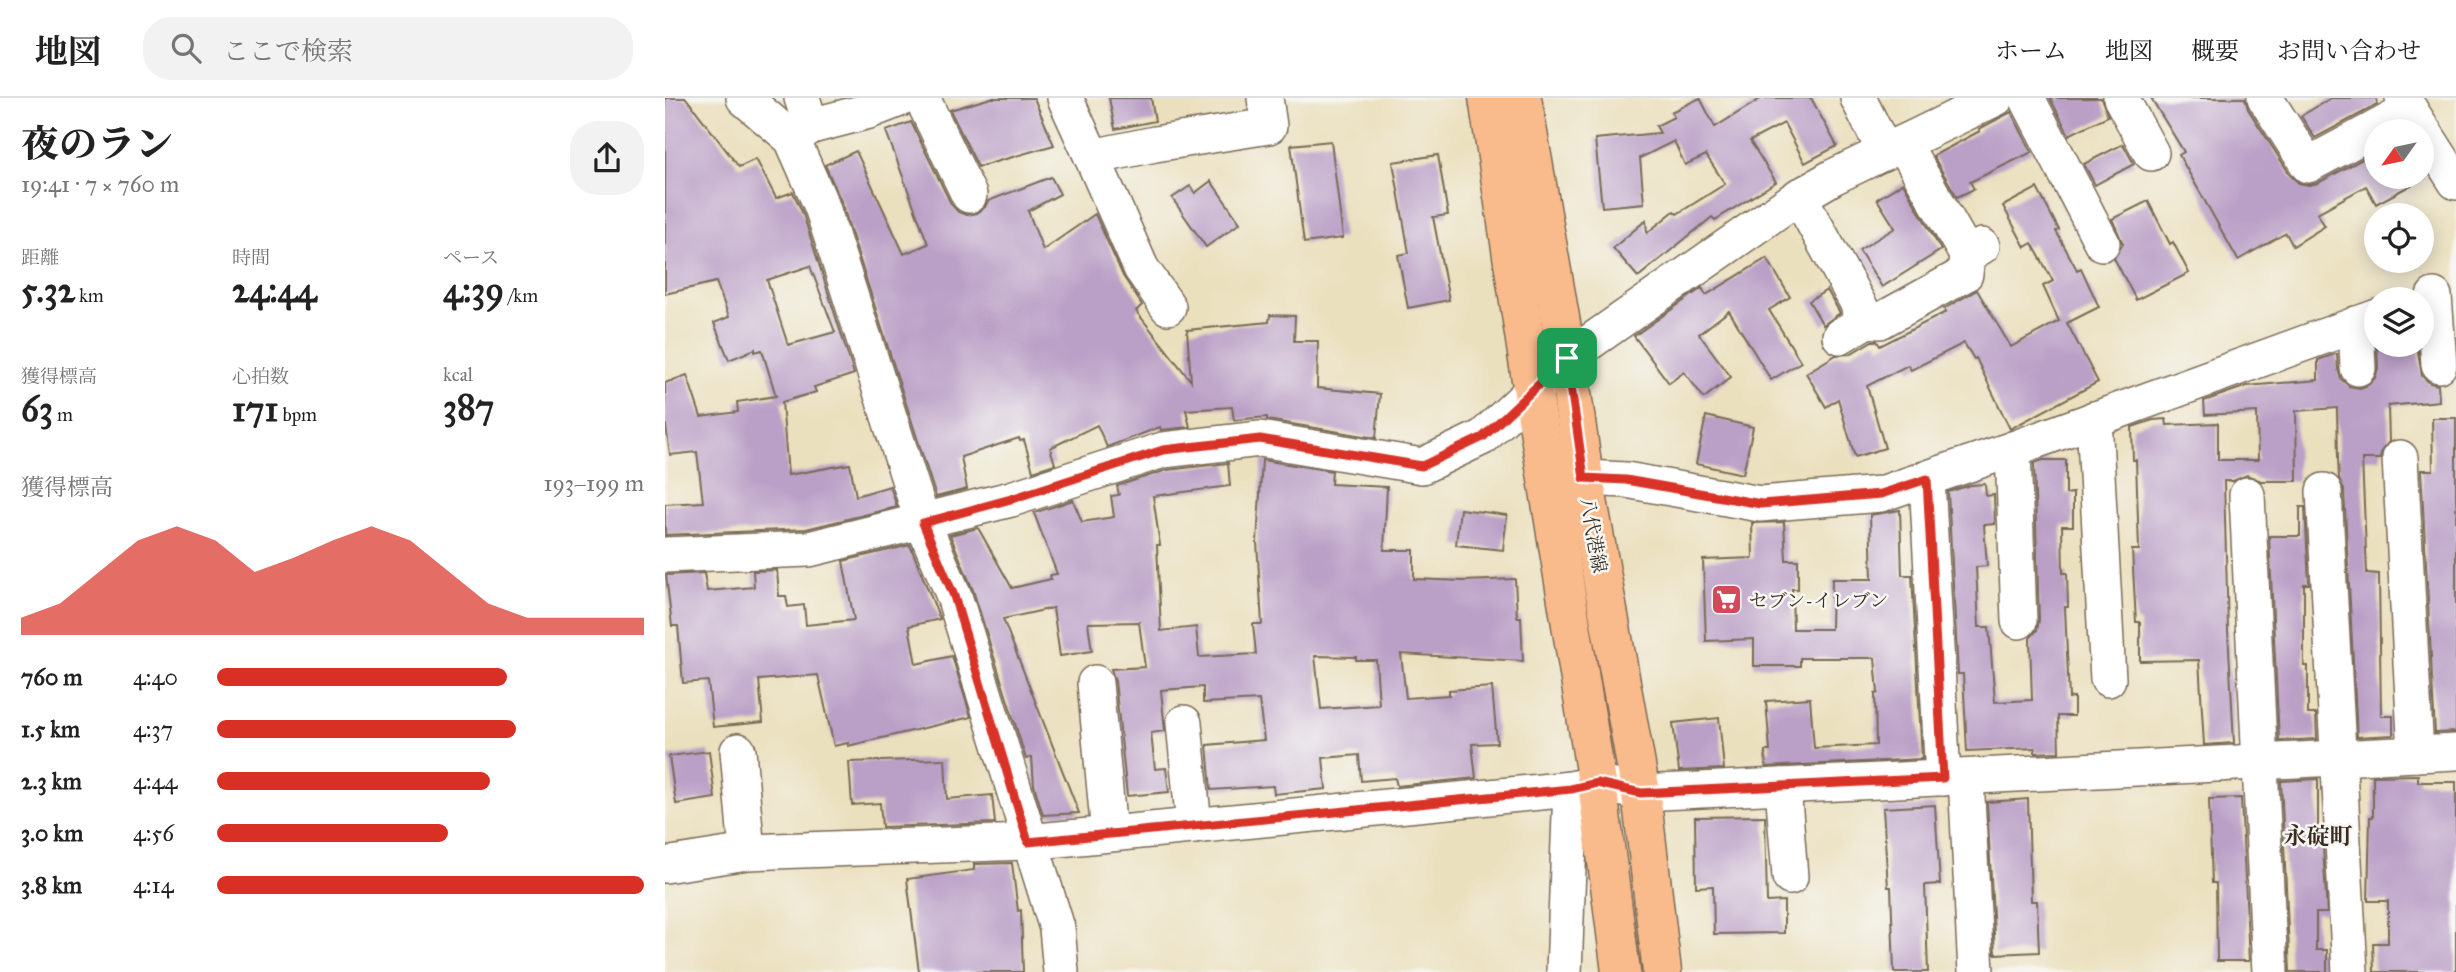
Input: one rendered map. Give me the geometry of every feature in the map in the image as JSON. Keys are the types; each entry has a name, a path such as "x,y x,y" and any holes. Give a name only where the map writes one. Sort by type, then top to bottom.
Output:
{"main road":[{"name":"八代港線","path":"1488,98 1533,393 1584,786 1622,972"},
{"name":"八代港線","path":"1522,98 1567,358 1584,478 1641,793 1662,972"}],"street":[{"path":"744,98 802,121 869,111 902,98"},
{"path":"922,98 969,195"},
{"path":"1065,98 1141,268 1168,307"},
{"path":"1799,196 1853,328 1880,321 1965,274 1975,251 1858,98"},
{"path":"665,555 809,549 923,523 1011,499 1163,450 1260,439 1422,466 1483,437 1533,393 1567,358 1799,196 1996,98"},
{"path":"2027,98 2102,243"},
{"path":"2121,98 2151,153"},
{"path":"2265,98 2308,165 2407,104 2456,182"},
{"path":"1092,157 1155,144 1267,112"},
{"path":"802,121 822,207 923,523 954,596 1028,842 1057,928 1061,972"},
{"path":"2437,295 2439,365"},
{"path":"1584,478 1626,480 1761,504 1881,494 2364,322"},
{"path":"2358,368 2364,333"},
{"path":"2094,419 2108,679"},
{"path":"2013,449 2019,621"},
{"path":"2400,458 2416,754"},
{"path":"1927,479 1954,777 1976,972"},
{"path":"2324,491 2350,972"},
{"path":"2247,495 2270,972"},
{"path":"1095,683 1109,834"},
{"path":"1184,723 1194,826"},
{"path":"738,751 747,852"},
{"path":"665,865 747,852 1028,842 1584,786 1641,793 2456,752"},
{"path":"1564,972 1584,786"},
{"path":"1783,786 1790,877"}],"building":[{"path":"665,98 686,98 739,167 756,159 776,198 793,192 803,214 854,374 814,387 816,392 782,402 788,475 850,464 856,496 890,486 897,507 806,529 665,535 665,504 703,502 697,452 670,455 665,419 665,383 687,375 701,417 738,412 737,402 776,396 762,350 755,352 755,349 729,360 714,323 729,317 716,282 665,294","holes":["810,266 835,332 788,345 767,280"]},
{"path":"991,98 1034,98 1054,145 978,167 950,110"},
{"path":"1109,98 1151,98 1155,121 1115,129"},
{"path":"1700,98 1715,127 1762,98 1811,98 1837,146 1805,163 1784,123 1750,141 1776,182 1715,220 1712,217 1638,277 1613,248 1646,220 1647,233 1674,211 1677,214 1725,184 1706,155 1685,165 1674,141 1640,158 1644,203 1602,207 1595,139 1660,133 1656,126 1674,117 1671,112"},
{"path":"2050,98 2101,98 2108,116 2069,135"},
{"path":"2151,98 2245,98 2248,109 2291,176 2299,183 2318,183 2364,158 2364,187 2317,213 2325,226 2293,246 2286,233 2238,260 2179,155 2184,152"},
{"path":"2331,98 2377,98 2377,105 2315,138 2301,116"},
{"path":"2011,112 2032,152 1970,182 1974,189 1957,197 1933,156"},
{"path":"911,122 951,204 958,212 967,215 977,213 988,201 1051,177 1060,194 1028,211 1043,250 1095,214 1123,276 1142,305 1136,311 1191,381 1187,330 1269,322 1270,315 1295,316 1294,341 1318,341 1317,388 1380,394 1376,438 1267,420 1267,417 1234,420 1232,407 1186,410 1190,427 1161,430 1160,427 1107,447 1097,425 1050,448 1055,464 1033,471 1024,440 1020,441 1019,438 961,457 967,489 936,497 841,201 825,165 856,151 904,254 928,244 886,131"},
{"path":"1331,141 1343,238 1304,243 1291,145"},
{"path":"2123,144 2134,164 2095,185 2084,164"},
{"path":"1438,155 1448,215 1433,217 1449,300 1408,308 1398,255 1409,253 1393,162"},
{"path":"1211,181 1240,223 1206,247 1172,198 1190,186 1195,193"},
{"path":"1903,183 1941,250 1882,287 1859,250 1895,228 1877,199"},
{"path":"2037,188 2059,230 2056,231 2077,270 2081,268 2099,307 2067,323 2098,382 2010,429 1976,358 1974,359 1964,343 1911,370 1908,365 1867,386 1885,448 1855,457 1838,399 1826,407 1806,373 1836,355 1850,354 1872,341 1877,341 1880,346 1946,312 1944,309 1977,290 2011,347 2059,321 2043,286 2053,281 2032,243 2025,247 2003,206"},
{"path":"2368,189 2404,189 2378,203"},
{"path":"2148,201 2170,244 2173,242 2189,273 2136,300 2114,258 2123,244 2112,219"},
{"path":"1767,258 1790,297 1769,310 1801,362 1771,380 1729,311 1699,334 1731,377 1704,398 1684,372 1669,383 1634,336 1702,288 1706,295"},
{"path":"1827,290 1840,313 1823,325 1809,301"},
{"path":"2335,354 2341,379 2349,386 2360,388 2368,385 2375,378 2378,357 2419,357 2422,376 2430,383 2438,385 2439,401 2388,406 2389,442 2382,450 2380,459 2362,459 2367,573 2379,574 2381,716 2393,716 2393,735 2357,737 2344,490 2339,479 2337,408 2296,411 2297,481 2261,481 2247,475 2233,481 2224,481 2234,743 2204,745 2199,660 2140,661 2140,622 2136,622 2132,550 2139,550 2136,460 2133,460 2132,427 2166,419 2167,425 2218,423 2218,460 2258,460 2257,412 2205,415 2204,401 2247,386 2318,380 2318,360"},
{"path":"1706,416 1753,427 1743,474 1696,464"},
{"path":"2432,418 2456,418 2456,732 2435,733 2421,470 2433,470"},
{"path":"1262,460 1332,471 1331,484 1387,487 1384,550 1414,550 1414,579 1515,579 1517,617 1521,617 1523,661 1401,654 1406,698 1449,695 1449,690 1492,687 1497,743 1472,744 1476,778 1397,786 1395,778 1361,781 1359,755 1323,758 1326,789 1274,794 1273,786 1211,790 1207,745 1264,740 1259,700 1203,703 1203,687 1161,690 1165,731 1151,733 1155,769 1166,768 1169,792 1127,796 1115,681 1111,669 1145,667 1139,622 1088,623 1092,651 1060,656 1053,608 1003,619 1079,813 1043,815 1034,785 1032,757 1026,759 973,590 950,535 978,528 1012,588 1051,579 1050,575 1057,574 1034,513 1073,500 1082,522 1114,517 1111,496 1119,495 1117,486 1167,470 1228,463 1230,486 1153,496 1160,545 1157,545 1161,631 1196,627 1199,657 1256,654 1253,624 1262,624 1257,542","holes":["1315,656 1356,657 1356,660 1376,660 1379,705 1321,709"]},
{"path":"2043,460 2066,460 2066,494 2073,493 2073,526 2062,526 2063,573 2067,573 2068,607 2065,607 2069,698 2074,697 2074,716 2058,716 2059,752 2035,753 2035,748 1967,751 1963,674 1958,674 1948,492 1985,484 1986,496 1994,495 1995,524 1984,525 1987,566 1976,567 1979,627 1989,627 1995,702 2032,700 2030,638 2037,630 2039,620 2034,463"},
{"path":"2300,507 2305,507 2309,584 2304,584 2304,666 2308,666 2308,714 2316,714 2317,739 2279,741 2269,536 2300,536"},
{"path":"1460,509 1507,515 1503,550 1456,545"},
{"path":"1900,510 1902,575 1912,575 1922,759 1766,767 1765,751 1770,751 1766,701 1810,698 1814,748 1876,745 1875,694 1878,693 1875,658 1800,658 1800,666 1754,666 1754,639 1706,641 1703,560 1753,558 1752,523 1784,522 1786,560 1798,560 1798,589 1792,589 1793,629 1831,629 1832,579 1872,579 1870,515"},
{"path":"910,545 940,619 909,626 916,664 952,656 971,717 848,746 848,743 834,746 818,675 759,680 763,722 713,727 708,681 683,683 678,626 672,626 666,575 704,573 707,591 754,587 753,571 777,570 779,596 786,596 788,607 804,605 806,625 854,620 843,561"},
{"path":"1719,718 1724,769 1679,771 1673,723"},
{"path":"709,751 715,798 676,804 669,756"},
{"path":"945,759 947,799 992,795 995,823 882,827 880,803 852,805 849,762"},
{"path":"2418,775 2418,782 2456,782 2456,972 2374,972 2373,943 2388,943 2388,901 2368,901 2373,776"},
{"path":"2318,779 2318,832 2322,832 2327,913 2316,913 2316,950 2327,950 2327,972 2290,972 2281,781"},
{"path":"2241,798 2249,961 2217,961 2216,883 2212,883 2209,799"},
{"path":"2028,799 2031,901 2037,901 2039,952 1995,954 1987,802"},
{"path":"1935,805 1940,884 1925,885 1928,972 1894,972 1891,887 1888,887 1883,808"},
{"path":"1765,816 1767,902 1784,901 1784,933 1714,934 1713,886 1696,887 1695,817"},
{"path":"1012,863 1018,911 1021,910 1023,972 919,972 907,879 974,870 974,864"}],"place":[{"name":"セブン-イレブン","path":"1726,600"}],"district":[{"name":"永碇町","path":"2318,836"}],"route":[{"path":"1567,358 1584,478 1626,480 1761,504 1881,494 1927,479 1943,778 1641,793 1597,783 1571,789 1028,842 954,596 923,523 1011,499 1163,450 1260,439 1422,466 1483,437 1533,393 1567,358"}]}
